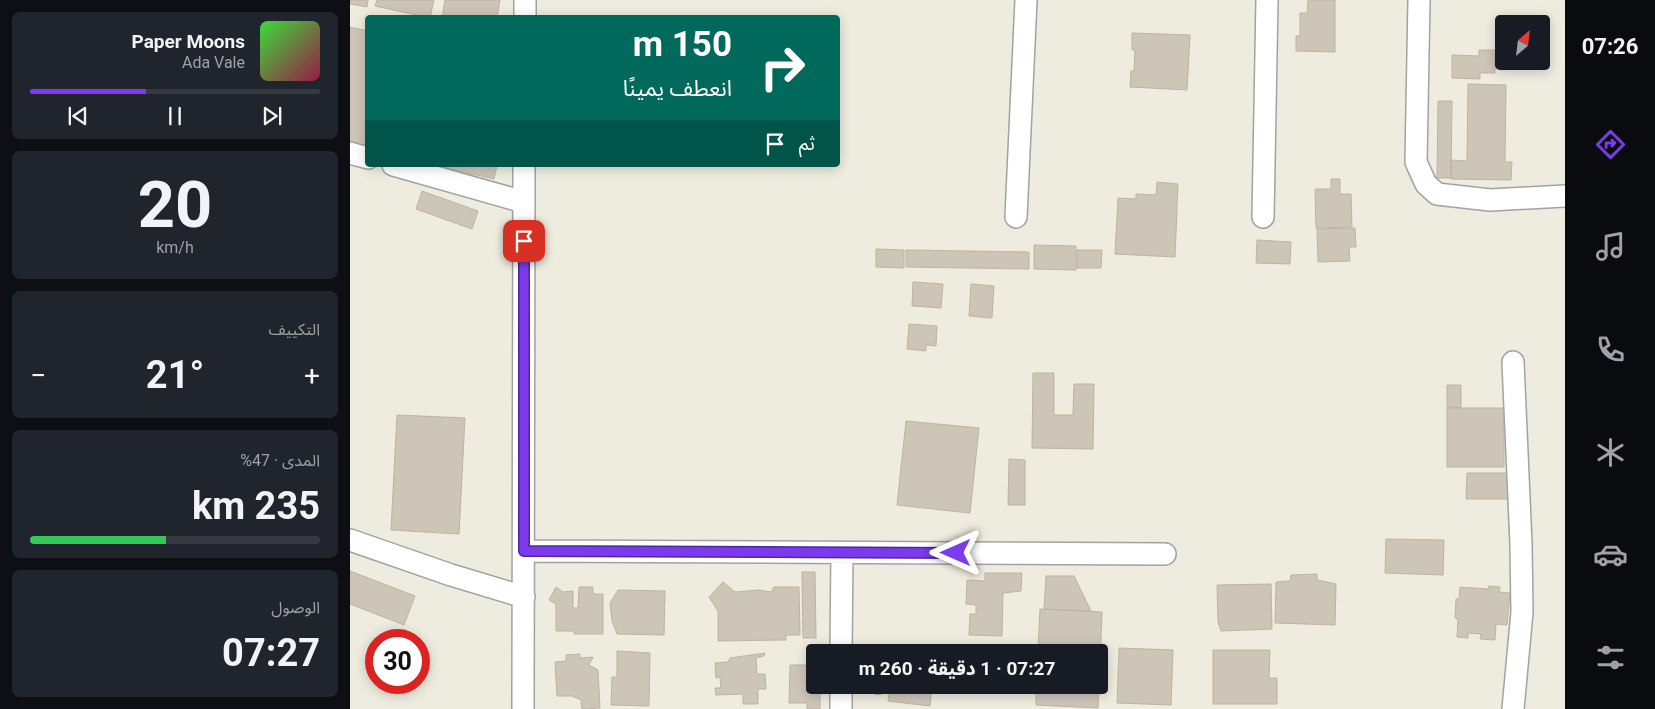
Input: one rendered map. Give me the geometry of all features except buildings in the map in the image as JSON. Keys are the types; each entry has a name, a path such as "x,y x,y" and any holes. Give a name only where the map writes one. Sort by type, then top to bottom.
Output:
{"street":[{"path":"525,0 525,15"},
{"path":"1016,217 1026,0"},
{"path":"1263,217 1267,0"},
{"path":"1419,0 1416,162 1426,184 1436,194 1490,200 1565,196"},
{"path":"350,153 365,157"},
{"path":"400,167 524,202"},
{"path":"524,167 524,709"},
{"path":"1513,362 1522,612 1513,709"},
{"path":"350,540 451,575 524,597"},
{"path":"524,551 1165,554"},
{"path":"841,644 842,553"},
{"path":"840,709 841,694"}],"route":[{"path":"524,241 524,551 956,553"}]}
